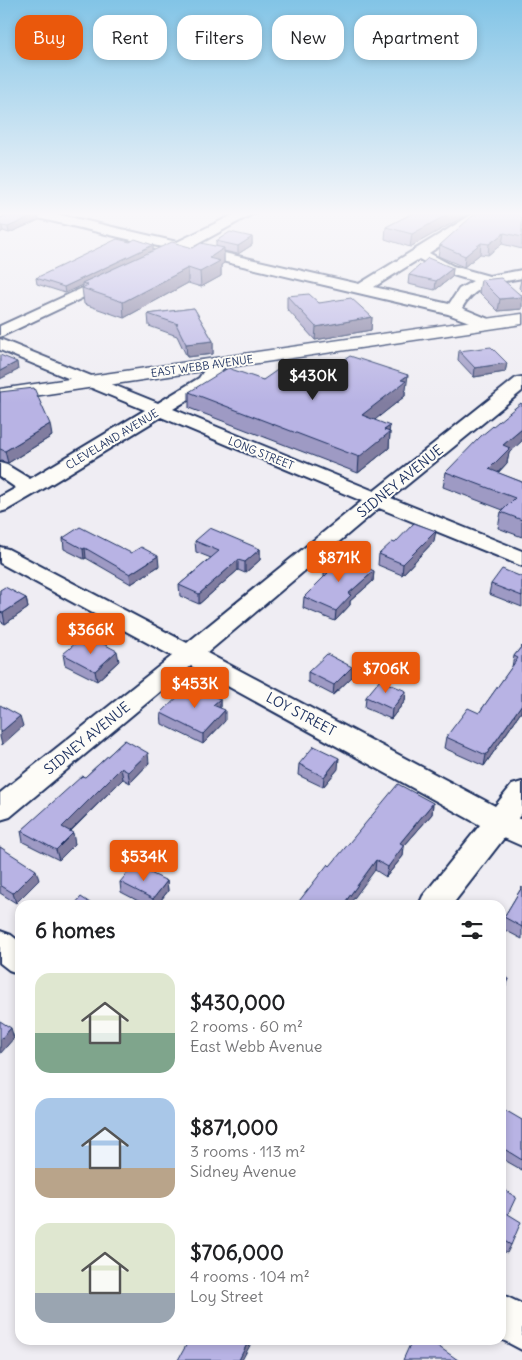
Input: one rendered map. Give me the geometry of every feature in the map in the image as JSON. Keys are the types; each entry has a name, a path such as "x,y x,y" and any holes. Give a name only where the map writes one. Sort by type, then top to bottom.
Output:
{"highway":[{"name":"EAST WEBB AVENUE","path":"0,395 522,319"}],"street":[{"path":"0,332 118,275"},
{"path":"243,275 277,280 297,280 305,277 361,289 438,300"},
{"path":"361,289 381,275"},
{"path":"477,275 493,279 510,290"},
{"path":"456,305 467,291 493,279 513,275"},
{"path":"376,279 456,305 485,323"},
{"name":"LONG STREET","path":"0,344 522,559"},
{"name":"CLEVELAND AVENUE","path":"0,506 205,382 216,364"},
{"name":"SIDNEY AVENUE","path":"0,809 376,500 520,386"},
{"path":"0,469 31,488"},
{"name":"LOY STREET","path":"0,554 379,755 510,828"},
{"path":"439,900 510,828 522,793"},
{"path":"0,945 15,956"},
{"path":"506,1318 522,1329"}],"building":[{"path":"41,275 88,275 64,287 36,278"},
{"path":"99,275 174,275 123,302 82,288 88,285 82,283"},
{"path":"411,275 443,275 436,281"},
{"path":"501,278 522,297 500,299 481,280"},
{"path":"309,294 319,303 351,298 372,317 316,327 287,296"},
{"path":"194,308 213,341 186,344 176,324 178,324 148,314"},
{"path":"491,347 507,363 475,368 459,351"},
{"path":"0,355 17,362 0,371"},
{"path":"350,356 408,375 401,380 406,381 362,415 390,426 384,430 390,432 359,457 189,392 228,368 263,380 286,364 321,375"},
{"path":"34,388 50,424 5,451 0,449 0,392"},
{"path":"521,403 522,429 503,445 510,448 489,469 522,482 522,520 501,512 515,498 446,472 481,436"},
{"path":"414,523 436,531 403,564 379,554 392,542 395,543"},
{"path":"80,527 131,553 141,547 158,556 130,574 85,548 83,549 63,538"},
{"path":"210,528 260,549 245,562 238,560 199,594 179,585 219,551 195,541"},
{"path":"342,556 374,571 348,594 351,595 336,611 304,597 328,573 324,572"},
{"path":"502,569 522,577 522,596 491,584"},
{"path":"5,587 26,598 3,613 0,612 0,590"},
{"path":"98,641 117,651 95,671 63,654 77,642 90,648"},
{"path":"522,646 522,704 486,755 446,737 468,708 479,713 518,658 514,656"},
{"path":"327,654 352,667 334,685 308,672"},
{"path":"380,680 406,691 392,709 366,697"},
{"path":"190,685 220,699 213,705 225,710 203,734 161,713"},
{"path":"0,705 20,716 0,733"},
{"path":"125,740 148,753 128,772 121,768 62,827 73,833 56,850 21,831 82,776 85,777"},
{"path":"314,746 339,758 324,777 299,764"},
{"path":"398,784 433,803 400,843 404,845 388,867 376,860 347,900 300,900 328,864 330,866"},
{"path":"0,847 36,870 13,893 0,885"},
{"path":"134,865 167,881 153,899 120,882"},
{"path":"522,887 522,927 506,918 506,914"},
{"path":"0,1021 11,1028 0,1040"},
{"path":"506,1111 522,1120 522,1160 506,1150"},
{"path":"506,1191 516,1197 508,1214 521,1222 511,1245 506,1242"},
{"path":"186,1345 246,1345 239,1360 178,1360"},
{"path":"410,1345 436,1345 458,1360 403,1360"}]}
